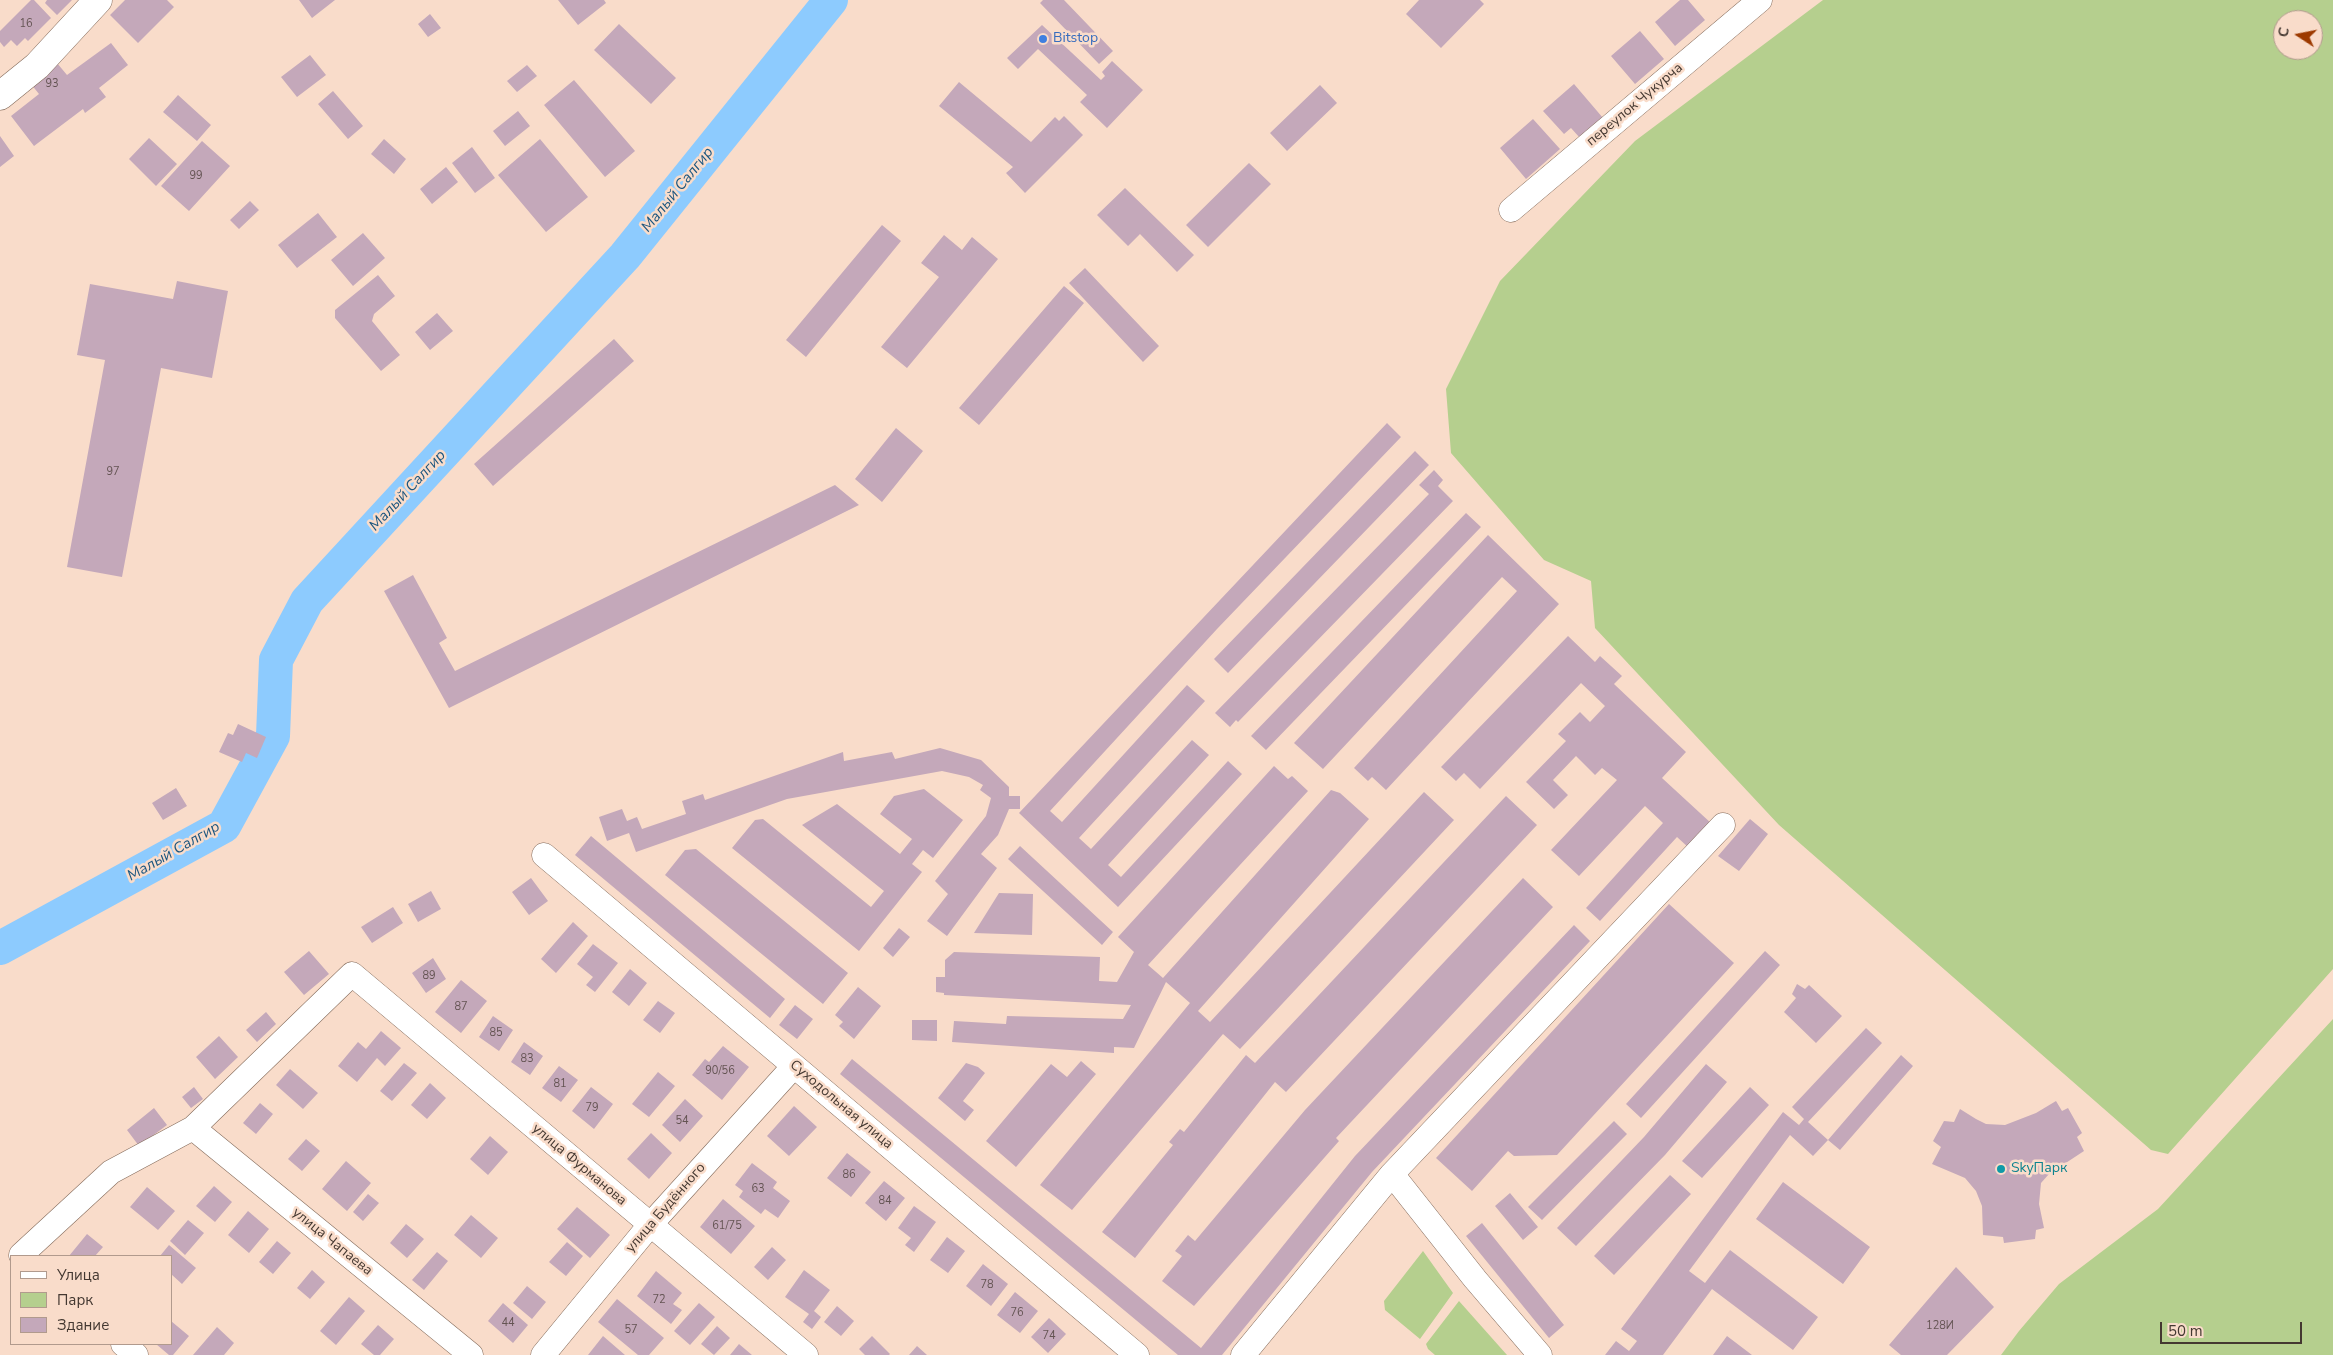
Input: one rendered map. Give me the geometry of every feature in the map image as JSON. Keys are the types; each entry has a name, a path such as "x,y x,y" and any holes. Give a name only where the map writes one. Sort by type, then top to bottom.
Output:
{"main road":[{"path":"0,96 37,66 98,0"}],"street":[{"name":"переулок Чукурча","path":"1511,210 1760,0"},
{"path":"1243,1355 1392,1174 1723,825"},
{"name":"Суходольная улица","path":"544,855 1137,1355"},
{"name":"улица Фурманова","path":"194,1128 352,974 806,1355"},
{"name":"улица Будённого","path":"543,1355 650,1225 794,1066"},
{"path":"23,1255 111,1172 194,1128"},
{"name":"улица Чапаева","path":"194,1128 471,1355"},
{"path":"1392,1174 1474,1279 1540,1355"},
{"path":"123,1345 136,1355"}],"green space":[{"path":"1823,0 2333,0 2333,969 2168,1154 2151,1150 1779,825 1595,628 1591,581 1544,560 1451,453 1446,389 1500,281 1635,141"},
{"path":"2333,1019 2333,1355 2001,1355 2059,1284 2158,1209"},
{"path":"1423,1251 1453,1293 1420,1339 1385,1310 1384,1301"},
{"path":"1459,1301 1507,1355 1435,1355 1428,1349 1426,1344"}],"building":[{"path":"31,0 34,0 51,18 28,41 25,38 17,46 11,40 4,47 0,42 0,31"},
{"path":"47,0 72,0 57,15 45,3"},
{"path":"125,0 167,0 174,7 138,43 110,15"},
{"path":"299,0 335,0 312,18"},
{"path":"558,0 604,0 606,3 578,25"},
{"path":"1043,0 1064,0 1113,51 1099,64 1040,3"},
{"path":"1419,0 1480,0 1484,4 1441,48 1406,14"},
{"path":"1680,0 1688,0 1705,20 1675,46 1655,22"},
{"path":"430,14 441,28 428,37 418,24"},
{"path":"619,24 676,78 651,104 594,50"},
{"path":"1042,25 1101,80 1105,76 1102,72 1112,61 1143,90 1107,128 1080,102 1087,95 1038,49 1018,69 1007,58"},
{"path":"1640,31 1664,59 1635,84 1611,56"},
{"path":"111,43 128,65 99,88 106,97 85,113 83,109 34,146 11,116 39,94 31,84 57,63 67,75"},
{"path":"310,55 326,75 297,97 281,77"},
{"path":"527,65 537,76 517,92 507,81"},
{"path":"574,80 635,151 605,177 544,105"},
{"path":"959,82 1031,142 1055,117 1059,121 1064,116 1083,135 1025,193 1006,173 1013,167 939,106"},
{"path":"1574,84 1603,118 1580,138 1571,128 1564,134 1543,111"},
{"path":"1320,85 1337,103 1287,151 1270,133"},
{"path":"333,91 363,126 348,139 318,104"},
{"path":"178,95 211,125 197,141 163,112"},
{"path":"518,111 530,126 505,146 493,131"},
{"path":"1533,119 1560,149 1526,179 1500,148"},
{"path":"0,136 14,156 0,167"},
{"path":"149,138 177,164 156,186 129,159"},
{"path":"384,139 406,159 394,174 371,154"},
{"path":"540,139 588,197 546,232 498,175"},
{"path":"202,141 230,166 189,211 161,186"},
{"path":"472,147 495,178 475,193 452,163"},
{"path":"1249,163 1271,184 1208,247 1186,225"},
{"path":"446,167 458,182 432,204 420,189"},
{"path":"1125,188 1194,255 1177,272 1140,234 1128,246 1097,215"},
{"path":"250,201 259,210 239,229 230,220"},
{"path":"318,213 337,237 297,268 278,245"},
{"path":"882,225 901,241 806,357 786,340"},
{"path":"363,233 385,258 353,286 331,260"},
{"path":"944,235 962,250 972,237 998,259 907,368 881,347 939,277 921,263"},
{"path":"1085,268 1159,346 1143,362 1069,283"},
{"path":"378,275 395,296 374,314 372,321 400,355 381,371 335,318 335,310"},
{"path":"177,281 228,291 212,378 161,368 122,577 67,567 105,360 77,355 90,284 173,299"},
{"path":"1064,286 1084,303 979,425 959,408"},
{"path":"437,313 453,331 430,350 415,332"},
{"path":"614,339 634,361 493,486 474,464"},
{"path":"1387,423 1401,437 1217,629 1050,811 1062,822 1187,685 1205,701 1079,838 1091,849 1192,740 1209,755 1108,865 1121,877 1228,761 1242,774 1118,907 1019,813"},
{"path":"896,428 923,451 882,502 855,479"},
{"path":"1415,451 1429,465 1228,673 1214,659"},
{"path":"1434,470 1443,480 1438,486 1453,501 1238,722 1236,720 1230,727 1215,713 1429,494 1419,485"},
{"path":"835,485 859,505 449,708 384,591 413,575 447,638 439,643 455,671"},
{"path":"1466,513 1481,527 1266,750 1251,736"},
{"path":"1488,535 1559,604 1386,790 1372,777 1368,781 1354,768 1517,591 1502,577 1323,769 1294,743"},
{"path":"1568,636 1595,662 1600,656 1622,676 1614,684 1686,752 1662,778 1712,824 1689,848 1677,837 1600,921 1586,908 1663,823 1645,806 1579,876 1551,850 1617,780 1602,768 1595,775 1576,756 1553,780 1568,795 1554,809 1526,782 1566,741 1558,734 1580,712 1590,722 1605,706 1581,683 1480,789 1464,773 1456,781 1441,767"},
{"path":"238,724 266,737 257,758 246,753 242,762 219,752 228,733 233,735"},
{"path":"940,748 981,760 1009,787 1009,796 1020,796 1020,809 1009,809 998,835 981,854 997,868 947,936 927,921 948,894 935,881 986,816 991,798 980,790 983,785 969,777 942,771 787,799 636,852 629,833 607,841 599,817 622,809 627,821 637,817 642,829 686,814 682,801 703,794 705,800 843,752 844,761 892,752 895,759"},
{"path":"1274,766 1288,779 1292,776 1308,791 1148,965 1163,978 1331,790 1340,793 1369,819 1198,1011 1210,1022 1424,792 1454,820 1240,1049 1223,1034 1072,1210 1040,1185 1190,1003 1166,982 1134,1048 1114,1047 1114,1053 952,1042 954,1021 1006,1024 1007,1016 1123,1019 1131,1005 944,995 944,993 936,992 936,977 945,977 945,960 954,952 1100,957 1099,981 1117,982 1134,952 1118,937"},
{"path":"176,788 187,806 163,820 152,803"},
{"path":"924,789 963,820 933,858 923,850 912,864 922,872 859,951 732,848 755,820 763,819 871,907 884,891 802,825 837,804 900,854 912,839 880,814 894,796"},
{"path":"1506,796 1537,825 1286,1092 1275,1082 1135,1258 1102,1232 1173,1145 1169,1142 1180,1129 1184,1132 1246,1055 1255,1063"},
{"path":"1750,819 1768,834 1739,871 1718,856"},
{"path":"591,836 785,999 770,1018 575,855"},
{"path":"1020,846 1113,932 1102,945 1008,859"},
{"path":"696,849 848,973 823,1004 665,875 685,850"},
{"path":"531,878 548,901 529,915 512,892"},
{"path":"1523,878 1553,907 1336,1138 1339,1141 1194,1306 1162,1281 1182,1256 1175,1251 1188,1235 1195,1241 1305,1110"},
{"path":"431,891 441,909 418,922 408,904"},
{"path":"999,893 1033,894 1032,935 974,933"},
{"path":"1669,904 1734,963 1557,1155 1514,1156 1508,1151 1472,1191 1436,1158"},
{"path":"393,907 403,923 372,943 361,927"},
{"path":"573,922 588,936 556,973 541,959"},
{"path":"1574,925 1590,941 1372,1172 1222,1355 1178,1355 840,1074 852,1059 1201,1348 1355,1156"},
{"path":"899,928 910,937 893,957 883,948"},
{"path":"593,944 618,963 595,992 586,985 593,977 577,964"},
{"path":"309,951 329,974 304,995 284,972"},
{"path":"1765,951 1780,965 1641,1118 1626,1104"},
{"path":"433,958 446,979 426,993 412,973"},
{"path":"630,969 647,983 629,1006 612,992"},
{"path":"461,980 487,1001 461,1033 435,1012"},
{"path":"1797,984 1805,989 1809,985 1842,1016 1816,1043 1784,1012 1796,998 1792,994"},
{"path":"858,987 881,1006 854,1039 839,1026 843,1022 835,1015"},
{"path":"658,1001 675,1013 660,1033 643,1020"},
{"path":"795,1005 813,1019 797,1039 779,1025"},
{"path":"266,1012 276,1024 257,1042 246,1030"},
{"path":"493,1016 513,1030 499,1051 479,1037"},
{"path":"912,1020 937,1020 937,1041 912,1040"},
{"path":"1866,1028 1882,1043 1808,1122 1828,1140 1813,1156 1790,1135 1689,1271 1705,1283 1730,1250 1818,1317 1793,1350 1712,1289 1663,1355 1605,1355 1616,1341 1629,1351 1637,1341 1621,1329 1783,1112 1799,1125 1804,1119 1792,1107"},
{"path":"381,1031 401,1048 385,1066 377,1058 357,1082 338,1066 358,1042 366,1049"},
{"path":"219,1036 238,1057 215,1079 196,1057"},
{"path":"524,1042 543,1056 530,1075 511,1062"},
{"path":"723,1046 749,1067 722,1100 692,1075 705,1059 709,1062"},
{"path":"1901,1055 1913,1066 1840,1150 1828,1140"},
{"path":"1081,1061 1096,1074 1016,1167 986,1141 1051,1064 1067,1077"},
{"path":"404,1063 417,1073 392,1101 380,1091"},
{"path":"966,1063 978,1067 985,1073 963,1101 974,1110 965,1121 938,1098"},
{"path":"1706,1064 1727,1082 1665,1155 1576,1246 1557,1228 1644,1137"},
{"path":"559,1066 578,1080 561,1102 542,1088"},
{"path":"290,1069 318,1093 303,1109 276,1085"},
{"path":"658,1072 675,1086 649,1117 632,1104"},
{"path":"430,1083 446,1098 427,1119 411,1105"},
{"path":"194,1087 203,1099 191,1108 182,1097"},
{"path":"591,1087 613,1104 594,1129 572,1111"},
{"path":"1750,1087 1769,1105 1702,1178 1682,1161"},
{"path":"685,1099 703,1116 680,1142 662,1125"},
{"name":"SkyПарк","path":"2056,1101 2062,1111 2068,1108 2082,1133 2077,1137 2084,1151 2049,1174 2041,1183 2039,1204 2044,1228 2036,1230 2035,1239 2004,1243 2003,1237 1983,1235 1982,1206 1976,1191 1965,1178 1932,1164 1941,1147 1933,1141 1944,1121 1954,1122 1960,1109 1986,1124 2005,1125 2036,1113"},
{"path":"260,1103 273,1114 256,1134 243,1123"},
{"path":"794,1106 817,1127 789,1156 767,1136"},
{"path":"154,1108 167,1125 139,1146 127,1130"},
{"path":"1614,1121 1627,1134 1542,1220 1528,1207"},
{"path":"651,1133 672,1153 649,1179 627,1159"},
{"path":"490,1136 508,1152 488,1175 470,1159"},
{"path":"306,1139 320,1151 302,1171 288,1159"},
{"path":"847,1153 871,1172 851,1197 827,1178"},
{"path":"346,1161 371,1183 347,1211 322,1189"},
{"path":"752,1163 777,1182 773,1188 790,1201 778,1218 765,1209 761,1214 739,1197 743,1191 735,1185"},
{"path":"1670,1175 1691,1194 1614,1275 1594,1256"},
{"path":"884,1181 905,1198 886,1221 865,1203"},
{"path":"1783,1182 1870,1247 1843,1284 1756,1219"},
{"path":"214,1186 232,1202 215,1222 196,1206"},
{"path":"147,1187 175,1211 158,1230 130,1207"},
{"path":"1510,1193 1538,1227 1523,1240 1495,1206"},
{"path":"368,1194 379,1203 363,1221 353,1212"},
{"path":"723,1199 755,1226 731,1254 700,1227"},
{"path":"914,1206 936,1222 914,1252 905,1245 911,1238 898,1228"},
{"path":"577,1207 610,1235 590,1258 557,1229"},
{"path":"248,1211 269,1229 249,1253 228,1235"},
{"path":"471,1215 498,1238 481,1258 454,1235"},
{"path":"188,1220 204,1233 185,1255 170,1241"},
{"path":"1482,1223 1564,1325 1549,1338 1466,1236"},
{"path":"406,1224 424,1239 407,1258 390,1243"},
{"path":"87,1234 103,1247 96,1255 70,1255"},
{"path":"947,1237 965,1251 948,1273 930,1260"},
{"path":"277,1241 291,1253 273,1274 259,1262"},
{"path":"567,1242 583,1256 566,1276 549,1262"},
{"path":"169,1245 196,1268 182,1284 172,1275 172,1255 161,1255"},
{"path":"772,1247 786,1260 768,1280 754,1267"},
{"path":"437,1252 448,1261 424,1290 412,1280"},
{"path":"983,1264 1008,1284 991,1306 966,1286"},
{"path":"1956,1267 1994,1307 1947,1355 1901,1355 1889,1345"},
{"path":"312,1270 325,1282 310,1299 297,1288"},
{"path":"804,1270 830,1290 814,1311 821,1317 812,1329 803,1322 809,1314 785,1297"},
{"path":"656,1271 682,1293 673,1304 682,1310 671,1324 637,1296"},
{"path":"527,1286 546,1302 532,1319 513,1303"},
{"path":"1015,1292 1038,1311 1020,1333 997,1315"},
{"path":"349,1297 365,1311 336,1345 320,1331"},
{"path":"617,1299 664,1338 649,1355 638,1355 598,1322"},
{"path":"503,1303 528,1325 513,1343 488,1321"},
{"path":"699,1303 715,1317 690,1345 674,1331"},
{"path":"837,1306 854,1321 841,1336 824,1322"},
{"path":"1049,1318 1066,1334 1048,1353 1031,1337"},
{"path":"172,1322 189,1336 173,1355 169,1355 157,1345 172,1345"},
{"path":"378,1325 394,1339 380,1355 374,1355 361,1344"},
{"path":"717,1326 730,1338 714,1355 701,1344"},
{"path":"217,1327 234,1343 224,1355 193,1355"},
{"path":"603,1336 625,1355 588,1355"},
{"path":"872,1336 889,1355 865,1355 859,1349"},
{"path":"1727,1336 1752,1355 1713,1355"},
{"path":"739,1344 752,1355 730,1355"},
{"path":"917,1346 927,1355 909,1355"}],"waterway":[{"name":"Малый Салгир","path":"0,948 224,826 273,736 276,660 307,601 625,256 831,0"}],"place":[{"name":"Bitstop","path":"1043,39"},
{"name":"SkyПарк","path":"2001,1169"}]}
